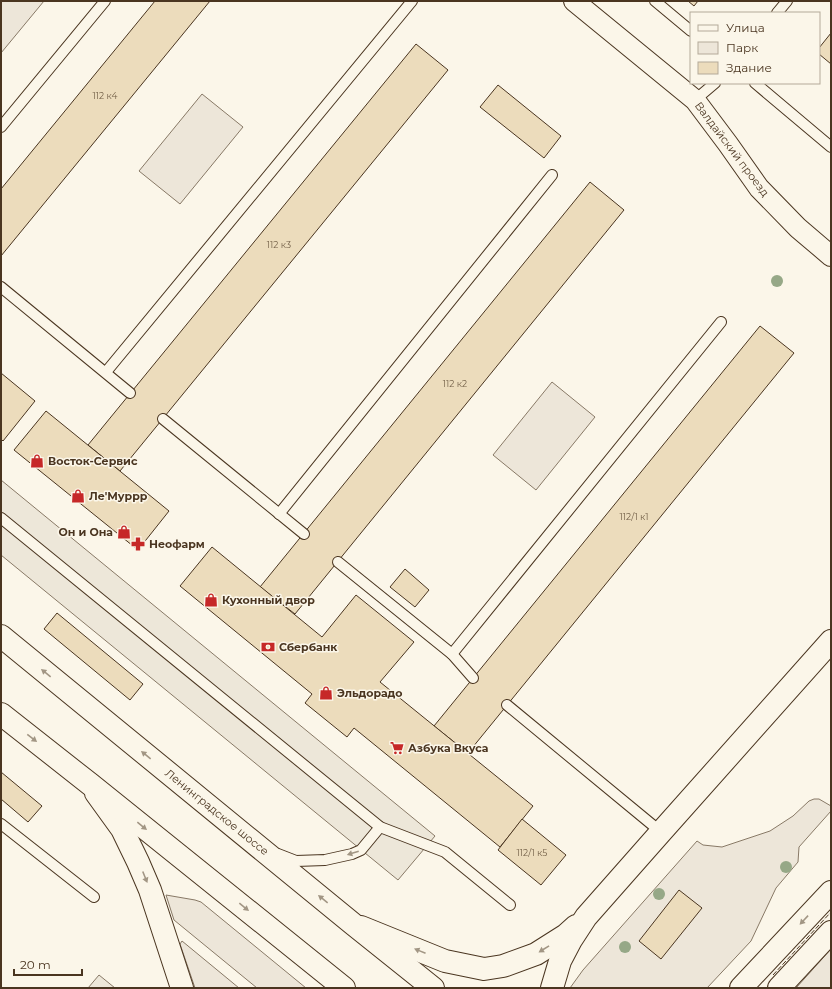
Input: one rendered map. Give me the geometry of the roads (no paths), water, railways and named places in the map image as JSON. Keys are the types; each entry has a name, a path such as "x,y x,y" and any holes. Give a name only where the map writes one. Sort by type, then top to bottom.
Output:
{"main road":[{"name":"Ленинградское шоссе","path":"1,636 433,988"},
{"path":"353,924 445,961 484,968 503,966 536,954 566,935 586,917 828,646"},
{"path":"1,714 344,988"},
{"path":"90,784 122,829 138,862 150,890 182,988"},
{"path":"741,988 831,892"},
{"path":"552,988 560,961 571,940 586,917"},
{"path":"779,988 831,932"}],"street":[{"name":"Валдайский проезд","path":"574,1 695,100 759,188 798,228 831,256"}],"lane":[{"path":"1,127 105,1"},
{"path":"106,372 412,1"},
{"path":"655,1 690,30"},
{"path":"778,12 787,1"},
{"path":"695,100 714,84"},
{"path":"756,84 831,147"},
{"path":"279,514 552,175"},
{"path":"1,287 130,393"},
{"path":"452,654 721,322"},
{"path":"163,419 304,534"},
{"path":"1,518 380,827 445,852 510,905"},
{"path":"338,562 452,654 473,678"},
{"path":"507,705 661,832"},
{"path":"1,824 94,897"},
{"path":"259,847 296,861 325,860 352,854 361,850 380,827"}],"place":[{"name":"Восток-Сервис","path":"37,461"},
{"name":"Ле'Муррр","path":"78,496"},
{"name":"Он и Она","path":"124,532"},
{"name":"Неофарм","path":"138,544"},
{"name":"Кухонный двор","path":"211,600"},
{"name":"Сбербанк","path":"268,647"},
{"name":"Эльдорадо","path":"326,693"},
{"name":"Азбука Вкуса","path":"397,748"}]}
